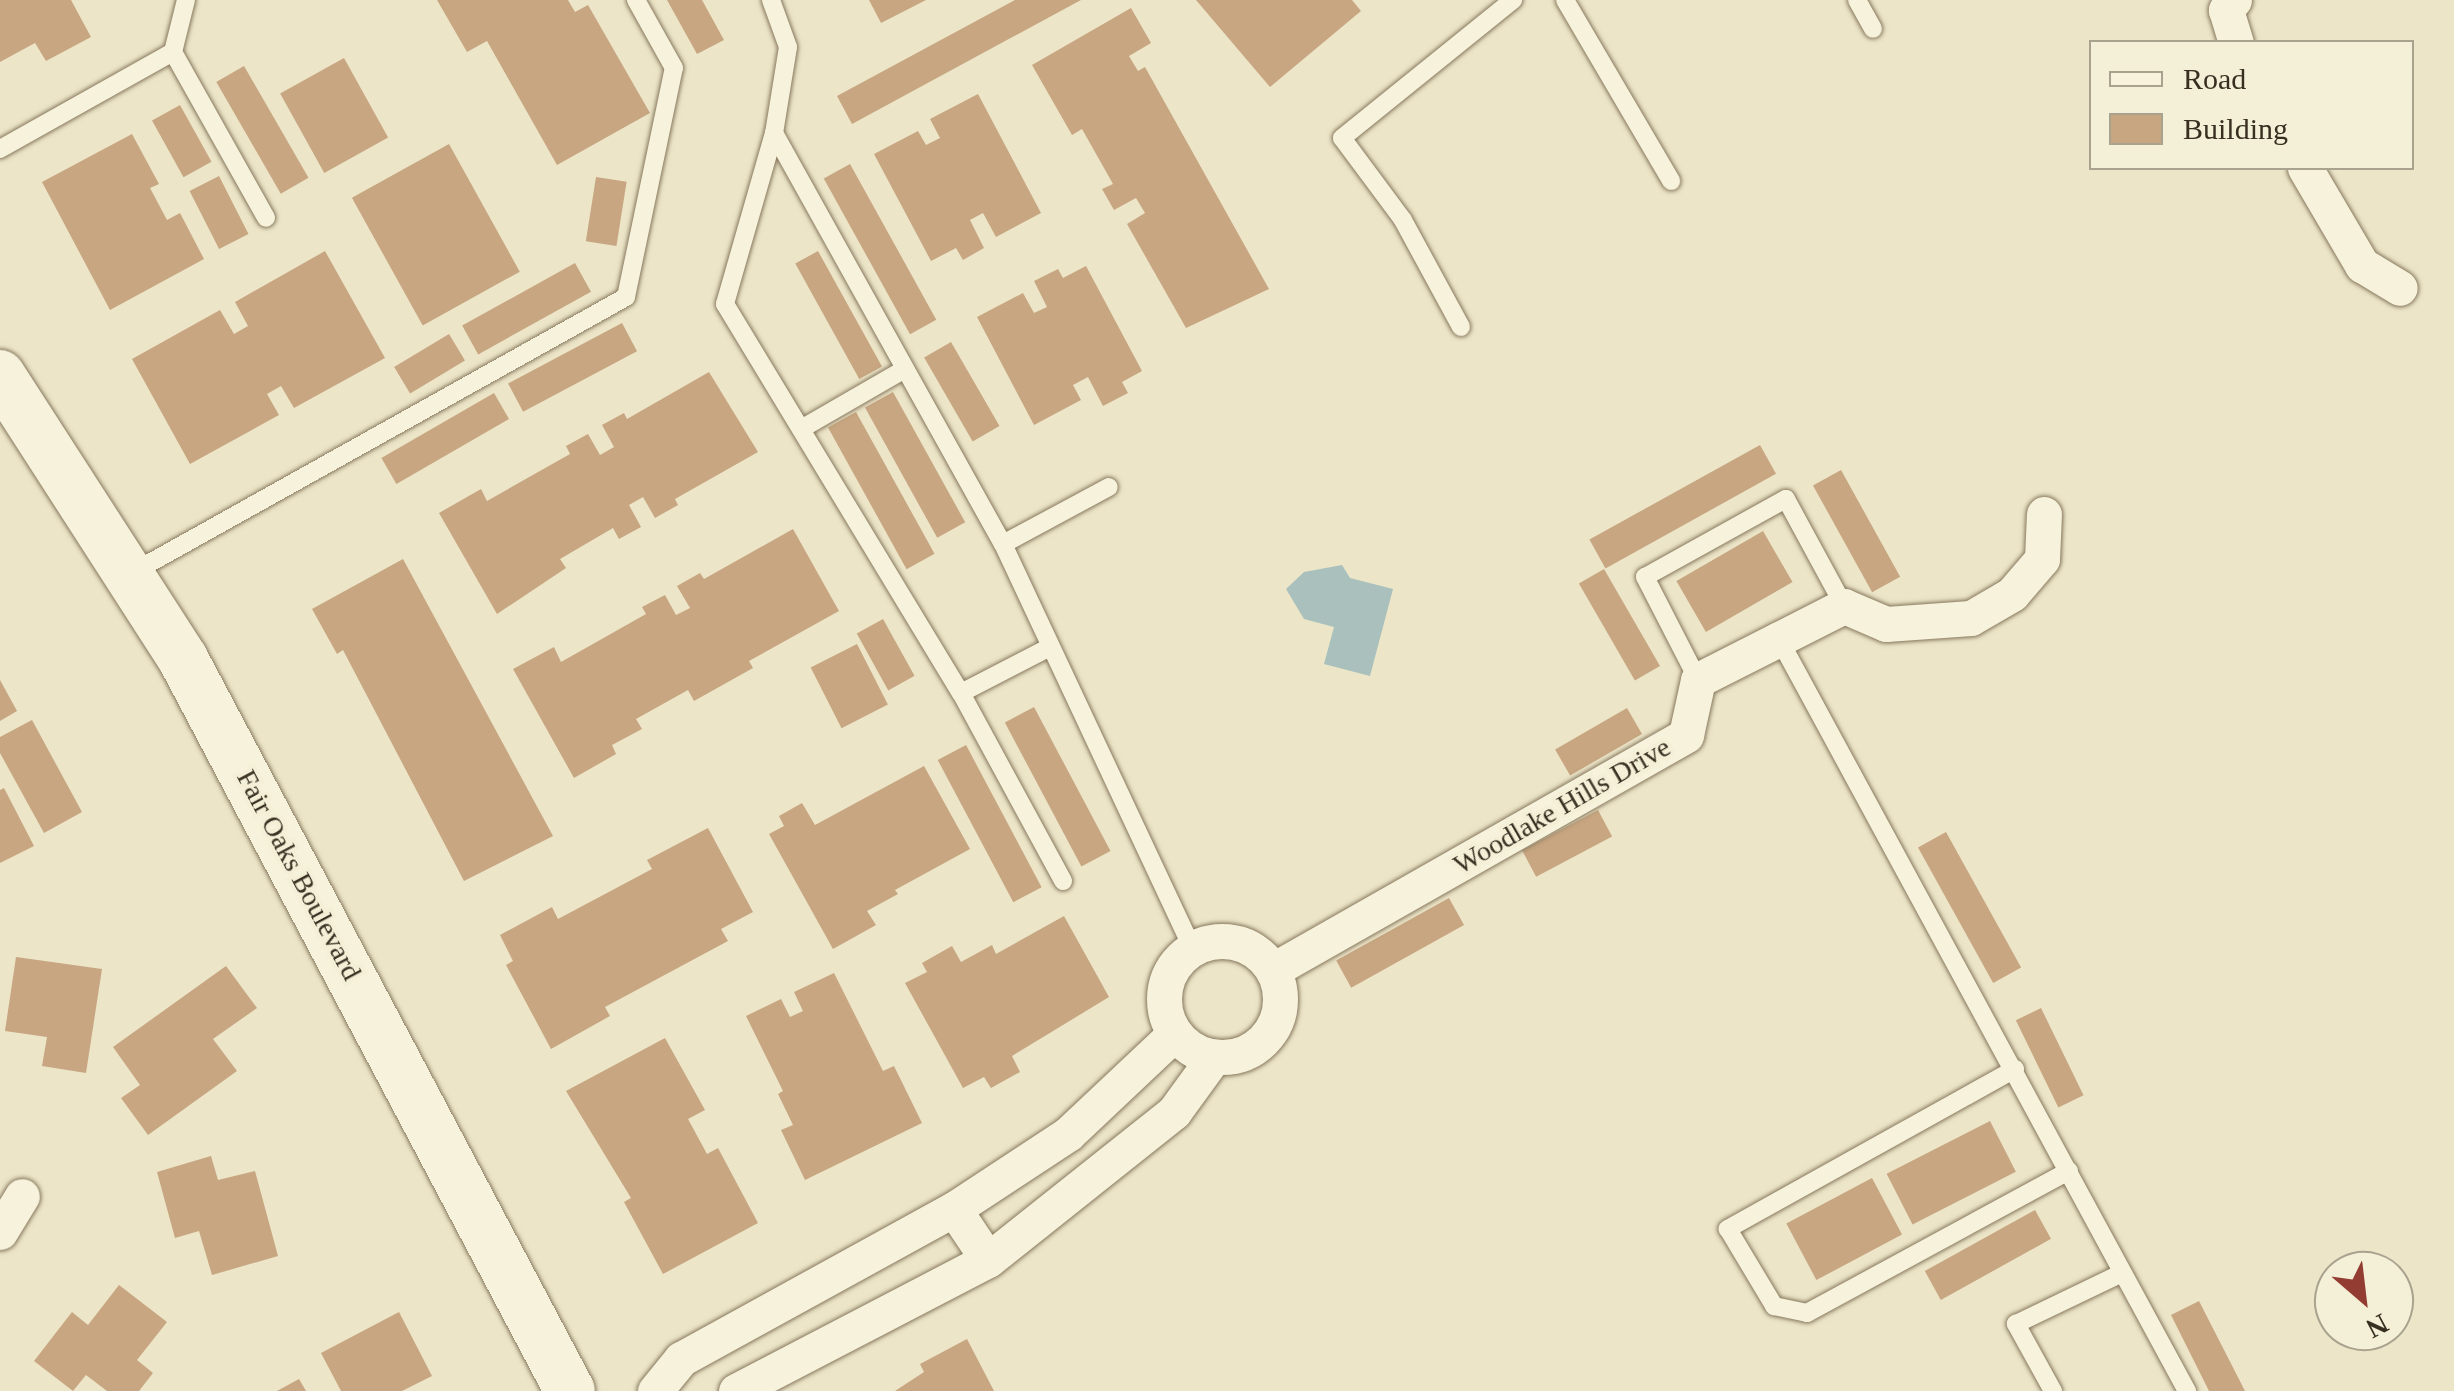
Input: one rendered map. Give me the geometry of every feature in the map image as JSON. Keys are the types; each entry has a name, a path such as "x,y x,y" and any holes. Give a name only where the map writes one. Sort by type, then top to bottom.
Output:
{"main road":[{"name":"Fair Oaks Boulevard","path":"0,375 130,574 241,764 570,1391"}],"street":[{"path":"2234,0 2226,10 2235,40"},
{"path":"2306,170 2362,265 2400,288"},
{"path":"1698,680 1844,606 1886,624 1971,618 2012,594 2042,559 2044,514"},
{"name":"Woodlake Hills Drive","path":"1273,970 1686,735 1698,680"},
{"path":"1228,940 1246,945 1273,970 1280,988 1275,1024 1250,1051 1214,1057 1174,1034 1165,1016 1167,978 1192,948 1228,940"},
{"path":"655,1391 681,1359 954,1209 1068,1134 1174,1034"},
{"path":"736,1391 988,1260 1174,1112 1214,1057"},
{"path":"0,1232 22,1196"},
{"path":"954,1209 988,1260"},
{"path":"746,1323 771,1373"}],"lane":[{"path":"186,0 173,52 266,218"},
{"path":"130,574 626,298 674,68 636,0"},
{"path":"772,0 788,47 774,133 725,304 961,693 1063,881"},
{"path":"1462,327 1404,220 1342,138 1513,0"},
{"path":"1565,0 1671,181"},
{"path":"1857,0 1873,29"},
{"path":"0,149 173,52"},
{"path":"774,133 1003,544 1048,648 1192,948"},
{"path":"802,429 905,369"},
{"path":"1003,544 1110,486"},
{"path":"1698,680 1644,577 1786,499 1844,606"},
{"path":"1779,639 2016,1069 2187,1391"},
{"path":"961,693 1048,648"},
{"path":"2016,1069 1728,1229 1774,1306 1807,1313 2068,1171"},
{"path":"2052,1391 2016,1324 2122,1273"}],"water":[{"path":"1342,565 1350,578 1393,589 1370,676 1324,664 1334,627 1304,619 1286,589 1304,572"}],"building":[{"path":"0,0 71,0 91,37 46,61 35,43 0,62"},
{"path":"437,0 568,0 575,12 588,5 650,113 557,165 487,41 467,52"},
{"path":"667,0 702,0 724,40 697,54"},
{"path":"869,0 926,0 881,23"},
{"path":"1015,0 1081,0 852,124 837,96"},
{"path":"1196,0 1352,0 1361,11 1270,87"},
{"path":"1131,8 1151,43 1129,56 1138,71 1145,67 1269,289 1186,328 1127,224 1145,213 1136,198 1114,210 1102,189 1113,184 1082,129 1072,135 1032,65"},
{"path":"344,58 388,138 324,173 280,93"},
{"path":"244,66 308,178 281,194 216,82"},
{"path":"978,94 1041,213 996,237 983,213 970,220 984,248 963,260 956,248 931,261 874,154 918,131 926,145 940,138 930,119"},
{"path":"180,105 212,162 184,177 152,121"},
{"path":"132,134 159,184 150,188 167,220 180,213 204,259 110,310 42,182"},
{"path":"449,144 520,272 423,326 352,198"},
{"path":"850,164 936,320 910,334 824,179"},
{"path":"219,176 249,234 219,249 190,191"},
{"path":"596,177 627,182 616,246 586,241"},
{"path":"325,251 385,358 294,408 281,386 267,394 279,415 190,464 132,359 220,310 234,334 248,326 235,302"},
{"path":"818,251 882,366 859,379 795,264"},
{"path":"575,263 591,292 478,354 462,326"},
{"path":"1086,266 1142,371 1122,382 1128,393 1103,406 1088,377 1073,385 1081,400 1034,425 977,317 1023,293 1034,313 1047,307 1034,281 1058,269 1063,278"},
{"path":"622,323 637,351 523,412 508,384"},
{"path":"449,334 465,361 410,394 394,367"},
{"path":"951,342 1000,426 973,442 924,358"},
{"path":"709,372 758,452 675,499 678,505 655,518 643,497 629,505 641,527 619,539 613,528 560,559 566,568 497,614 439,513 481,489 487,501 570,454 566,446 588,434 600,455 614,447 602,425 624,413 627,419"},
{"path":"893,392 965,522 937,538 865,408"},
{"path":"494,393 509,419 396,484 381,458"},
{"path":"856,412 935,554 907,569 828,428"},
{"path":"1760,445 1776,474 1605,568 1589,540"},
{"path":"1841,470 1900,577 1872,592 1813,486"},
{"path":"793,529 839,611 749,661 753,668 694,701 688,690 636,719 642,729 612,745 616,754 574,778 513,669 554,647 561,662 646,614 642,607 665,595 676,615 690,608 677,586 700,573 704,579"},
{"path":"1763,531 1792,582 1706,632 1676,581"},
{"path":"403,559 553,836 464,881 343,650 337,654 312,609"},
{"path":"1604,569 1660,666 1635,680 1579,584"},
{"path":"883,619 915,676 888,690 857,634"},
{"path":"857,644 888,705 842,728 811,668"},
{"path":"0,680 17,711 0,721"},
{"path":"1034,707 1111,851 1081,866 1005,722"},
{"path":"1627,708 1642,734 1570,775 1555,750"},
{"path":"32,720 82,812 44,833 0,753 0,737"},
{"path":"966,745 1042,887 1013,902 938,760"},
{"path":"924,766 970,849 895,890 898,894 867,911 876,925 833,949 769,834 784,826 779,816 802,803 815,825"},
{"path":"4,788 34,846 0,863 0,790"},
{"path":"1598,810 1612,836 1536,877 1522,850"},
{"path":"708,828 753,912 721,929 728,941 605,1007 610,1016 551,1049 506,965 513,961 500,935 552,907 558,919 652,869 647,860"},
{"path":"1946,832 2021,968 1993,983 1918,848"},
{"path":"1449,898 1464,925 1351,988 1336,961"},
{"path":"1064,916 1109,997 1012,1056 1020,1072 991,1088 984,1077 963,1088 905,983 927,972 922,963 952,946 961,962 992,945 996,954"},
{"path":"16,957 102,969 86,1073 42,1066 47,1037 5,1031"},
{"path":"226,966 257,1008 213,1039 237,1071 148,1135 121,1098 140,1085 113,1047"},
{"path":"834,973 883,1071 894,1066 922,1123 805,1180 781,1130 793,1125 778,1094 783,1091 746,1016 781,999 790,1017 803,1011 794,992"},
{"path":"2041,1008 2084,1095 2058,1107 2016,1020"},
{"path":"665,1038 705,1110 688,1119 707,1154 718,1148 758,1223 663,1274 624,1202 631,1198 566,1091"},
{"path":"1990,1121 2016,1172 1913,1224 1887,1174"},
{"path":"211,1156 218,1180 255,1171 278,1256 212,1275 199,1231 175,1238 157,1172"},
{"path":"1872,1178 1902,1235 1816,1280 1786,1224"},
{"path":"2035,1210 2051,1239 1941,1300 1925,1271"},
{"path":"119,1285 167,1322 137,1360 153,1373 139,1391 107,1391 86,1375 73,1391 34,1361 72,1312 88,1325"},
{"path":"2199,1301 2245,1391 2209,1391 2171,1315"},
{"path":"399,1312 432,1376 402,1391 341,1391 321,1353"},
{"path":"967,1339 994,1391 895,1391 924,1372 920,1364"},
{"path":"299,1379 306,1391 277,1391"}]}
